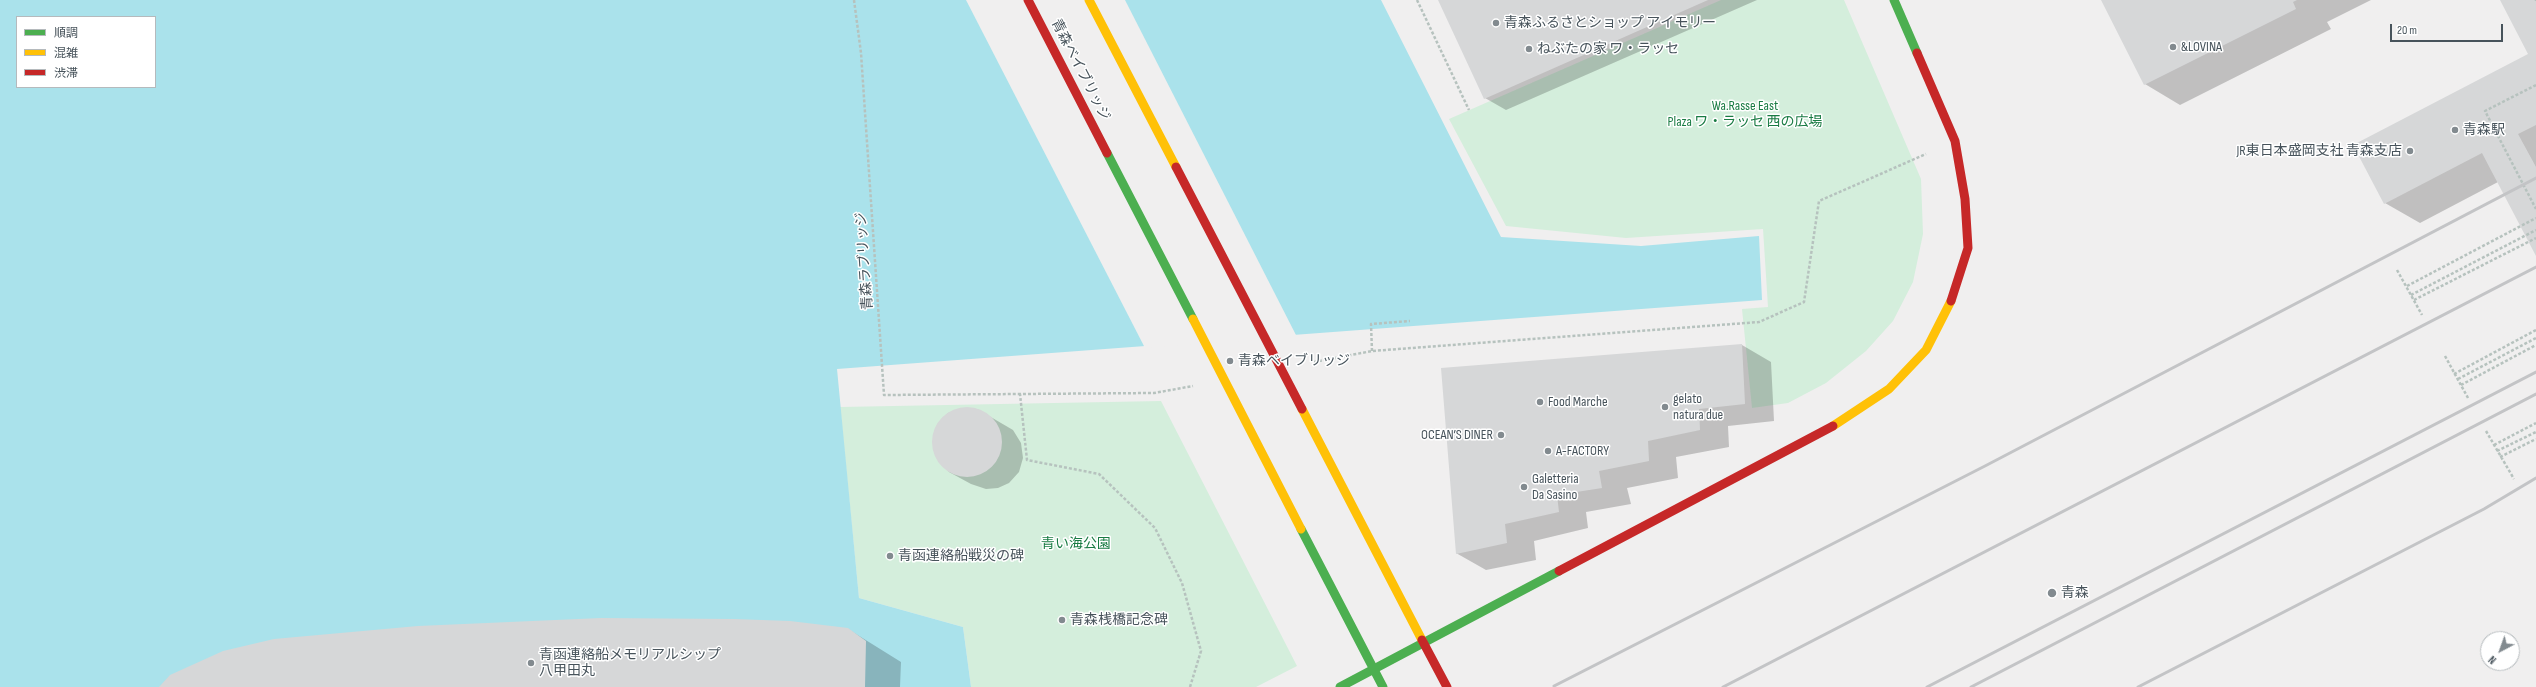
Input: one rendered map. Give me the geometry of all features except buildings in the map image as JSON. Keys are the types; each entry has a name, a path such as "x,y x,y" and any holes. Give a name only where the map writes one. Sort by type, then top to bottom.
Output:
{"street":[{"name":"青森ベイブリッジ","path":"1028,0 1383,687"},
{"path":"1089,0 1447,687"},
{"path":"1340,687 1845,420 1889,389 1926,350 1951,302 1968,248 1965,199 1955,141 1894,0"}],"path":[{"name":"青森ラブリッジ","path":"854,0 862,61 884,395 1020,394"},
{"path":"1417,0 1469,110"},
{"path":"2536,85 2485,111 2536,209"},
{"path":"1310,363 1372,351 1759,322 1804,302 1819,201 1955,141"},
{"path":"2407,286 2536,218"},
{"path":"2411,295 2536,230"},
{"path":"2414,300 2536,238"},
{"path":"2397,270 2422,314"},
{"path":"1372,351 1371,324 1410,321"},
{"path":"2454,374 2536,330"},
{"path":"2458,379 2536,338"},
{"path":"2461,385 2536,345"},
{"path":"2445,356 2468,398"},
{"path":"1190,687 1201,651 1182,583 1155,528 1099,474 1027,460 1020,394 1154,393 1201,384"},
{"path":"2494,445 2536,423"},
{"path":"2486,431 2514,479"},
{"path":"2497,451 2536,432"},
{"path":"2500,457 2536,439"}],"green space":[{"name":"Wa.Rasse East Plaza ワ・ラッセ 西の広場","path":"1721,0 1844,0 1921,179 1923,234 1913,282 1893,321 1866,351 1826,383 1788,403 1752,408 1742,309 1768,307 1763,229 1626,238 1506,226 1449,119"},
{"name":"青い海公園","path":"1161,401 1297,666 1256,687 971,687 963,627 859,598 840,407"}],"water":[{"path":"0,0 1381,0 1501,237 1641,246 1759,236 1762,300 837,369 859,598 963,627 971,687 0,687"}],"pier":[{"path":"966,0 1125,0 1297,337 1145,348"}],"railway":[{"path":"1554,686 1985,466 2536,178"},
{"path":"1723,687 2536,267"},
{"path":"1927,687 2536,372"},
{"path":"1971,687 2536,394"},
{"path":"2138,687 2484,509 2536,478"}],"traffic: fast":[{"path":"1894,0 1917,53"},
{"path":"1107,153 1193,319"},
{"path":"1301,529 1383,687"},
{"path":"1340,687 1559,571"}],"traffic: slow":[{"path":"1089,0 1176,167"},
{"path":"1833,426 1889,389 1926,350 1951,301"},
{"path":"1193,319 1301,529"},
{"path":"1302,409 1422,640"}],"traffic: jam":[{"path":"1028,0 1107,153"},
{"path":"1917,53 1955,141 1965,199 1968,248 1951,301"},
{"path":"1176,167 1302,409"},
{"path":"1559,571 1833,426"},
{"path":"1422,640 1447,687"}],"place":[{"name":"青森ふるさとショップ アイモリー","path":"1496,23"},
{"name":"&LOVINA","path":"2173,47"},
{"name":"ねぶたの家 ワ・ラッセ","path":"1529,49"},
{"name":"青森駅","path":"2455,130"},
{"name":"JR東日本盛岡支社 青森支店","path":"2410,151"},
{"name":"青森ベイブリッジ","path":"1230,361"},
{"name":"Food Marche","path":"1540,402"},
{"name":"gelato natura due","path":"1665,407"},
{"name":"OCEAN’S DINER","path":"1501,435"},
{"name":"A-FACTORY","path":"1548,451"},
{"name":"Galetteria Da Sasino","path":"1524,487"},
{"name":"青函連絡船戦災の碑","path":"890,556"},
{"name":"青森","path":"2052,593"},
{"name":"青森桟橋記念碑","path":"1062,620"},
{"name":"青函連絡船メモリアルシップ 八甲田丸","path":"531,663"}]}
